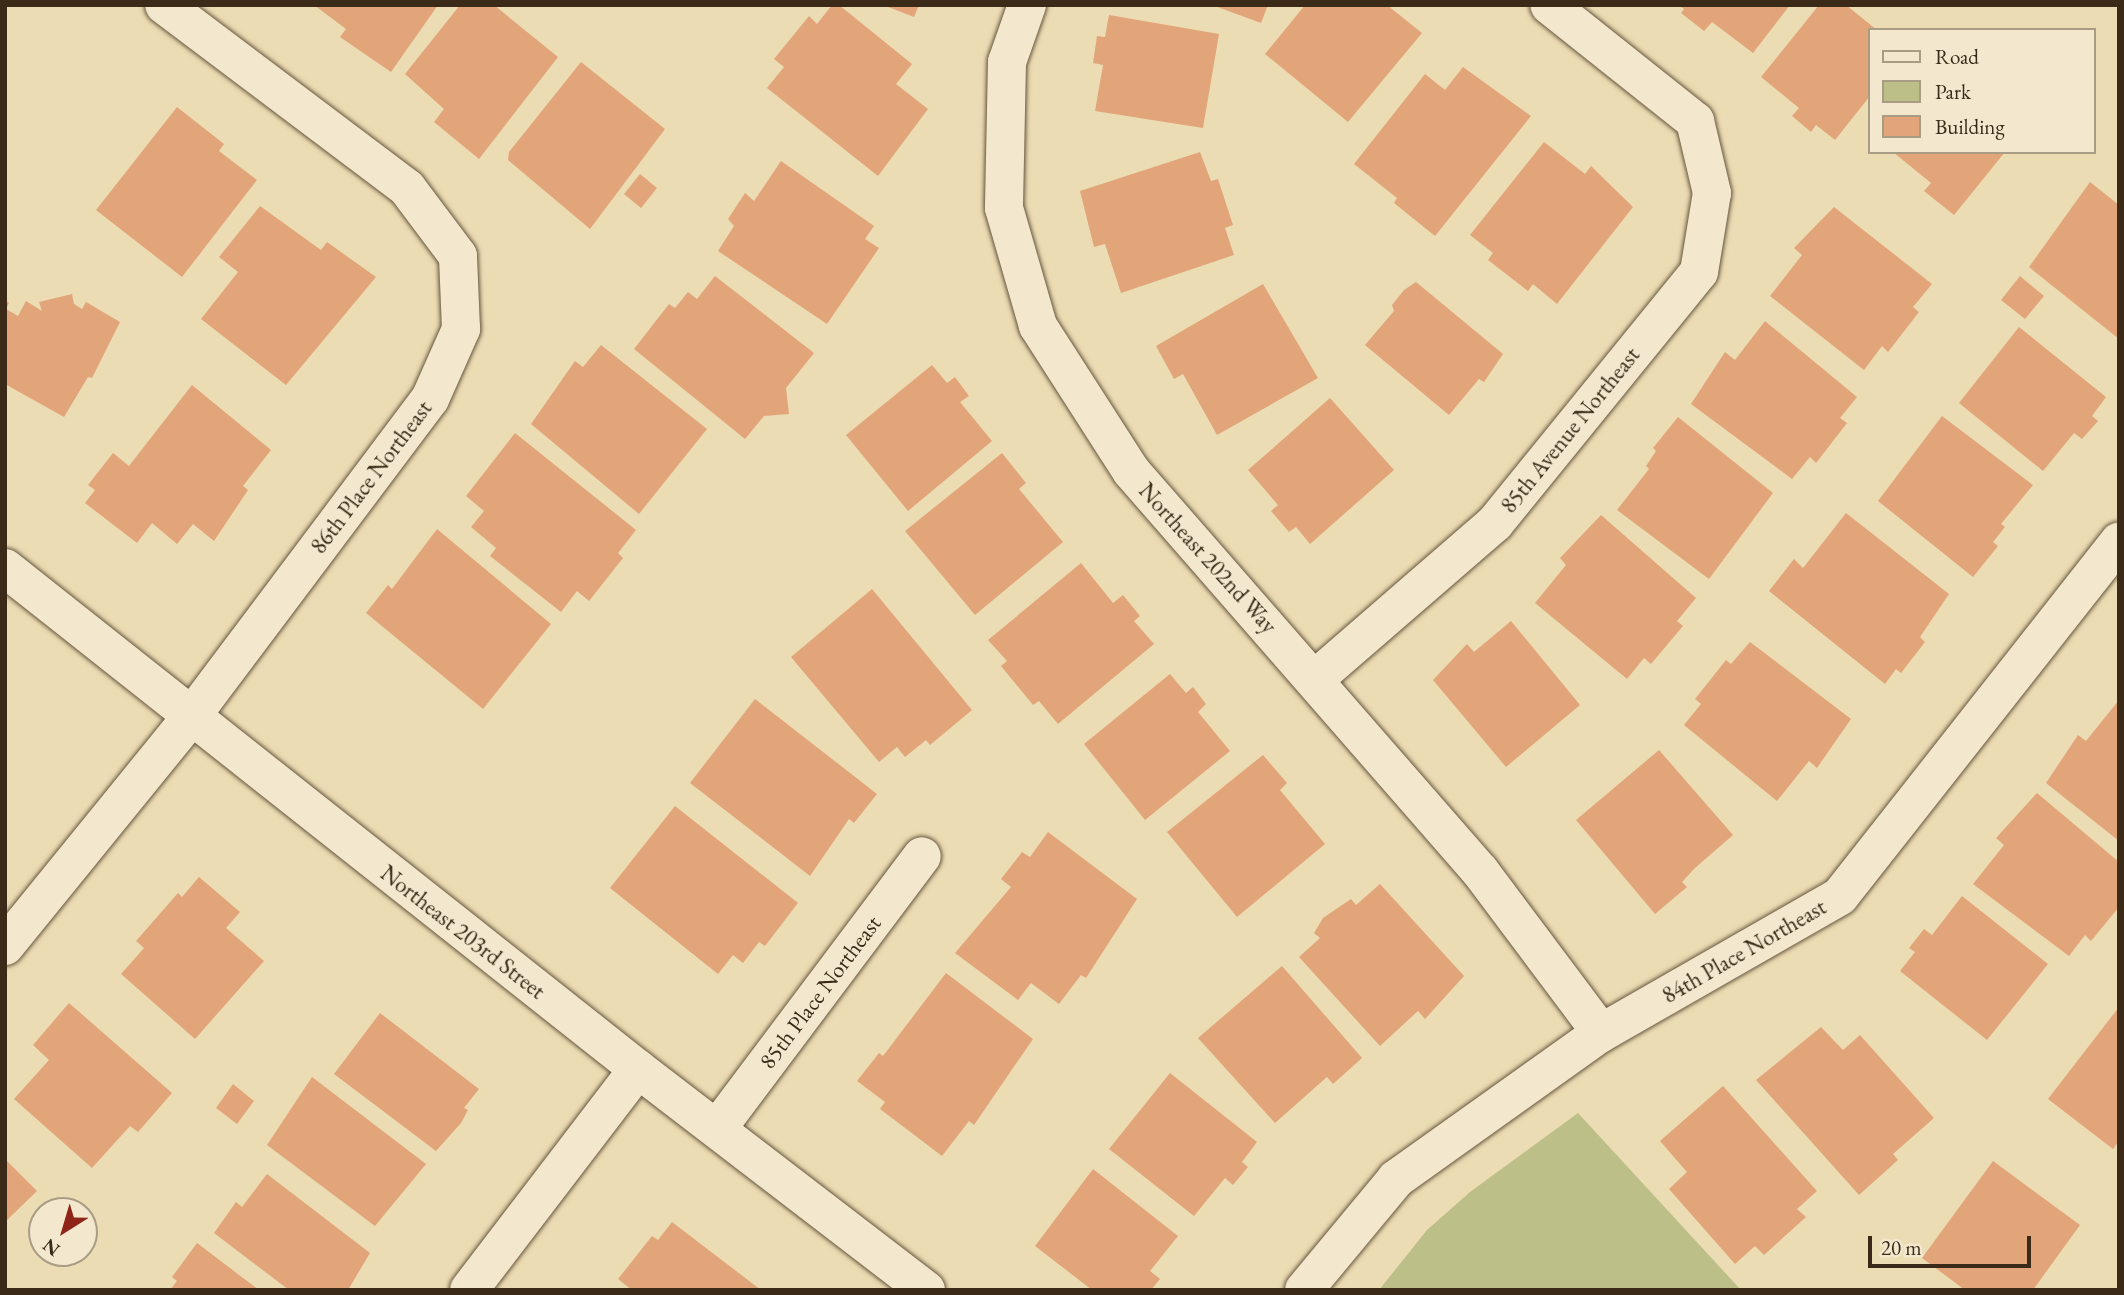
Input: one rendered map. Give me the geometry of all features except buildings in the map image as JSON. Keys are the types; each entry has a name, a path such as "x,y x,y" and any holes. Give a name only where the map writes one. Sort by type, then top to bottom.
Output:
{"street":[{"name":"86th Place Northeast","path":"5,946 191,717 430,399 461,329 458,256 407,188 164,5"},
{"name":"Northeast 202nd Way","path":"1027,5 1007,62 1004,208 1038,326 1130,471 1315,679 1480,871 1601,1033"},
{"name":"85th Avenue Northeast","path":"1315,679 1495,523 1699,271 1712,193 1695,121 1549,5"},
{"name":"84th Place Northeast","path":"1304,1290 1396,1180 1601,1033 1840,896 2119,542"},
{"name":"Northeast 203rd Street","path":"5,568 638,1069 926,1290"},
{"name":"85th Place Northeast","path":"717,1129 922,856"},
{"path":"469,1290 638,1069"}],"green space":[{"path":"1578,1113 1741,1290 1379,1290 1427,1230 1470,1192"}]}
